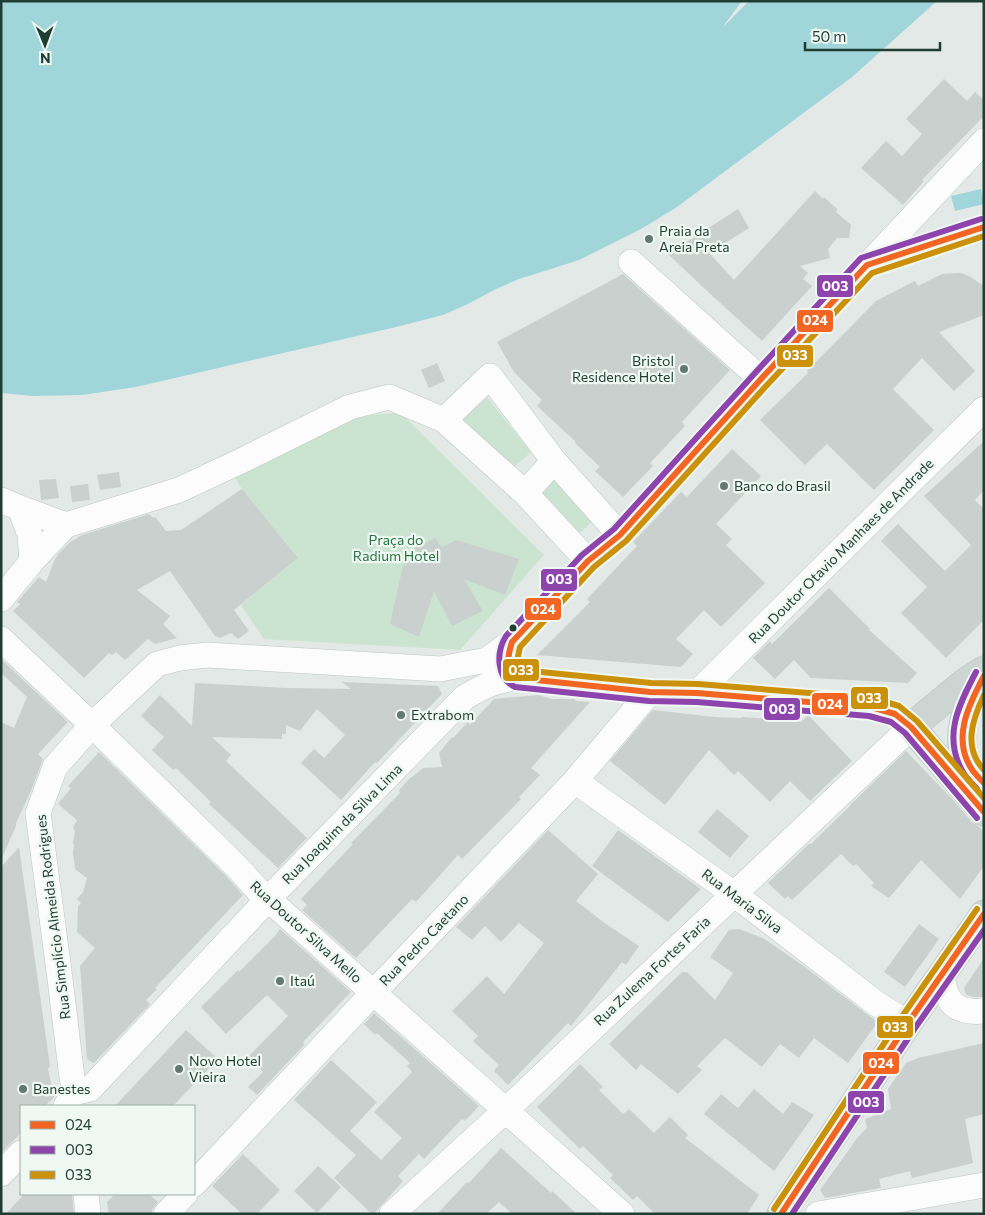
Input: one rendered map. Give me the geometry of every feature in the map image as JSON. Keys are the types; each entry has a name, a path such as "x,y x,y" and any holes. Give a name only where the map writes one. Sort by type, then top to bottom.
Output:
{"main road":[{"path":"984,670 964,683 910,727 984,812"},
{"path":"984,676 964,721 961,738 963,752 970,768 984,783"},
{"path":"782,1214 908,1022 984,914"}],"street":[{"path":"440,669 487,660 512,642 588,562 620,535 761,379 984,141"},
{"path":"867,265 984,227"},
{"path":"631,262 761,379"},
{"path":"444,420 490,376 554,461 620,535"},
{"path":"1,599 32,561 66,525 179,490 350,407 390,397 444,420 525,493 588,562"},
{"name":"Rua Doutor Otavio Manhaes de Andrade","path":"698,694 984,409"},
{"path":"525,493 554,461"},
{"path":"10,504 66,525"},
{"path":"10,504 30,534 32,561"},
{"name":"Rua Doutor Silva Mello","path":"1,638 237,867 267,900 622,1214"},
{"path":"512,642 507,657 510,670 517,678"},
{"name":"Rua Simplício Almeida Rodrigues","path":"77,1097 72,1078 38,813 55,767 92,725 157,664 180,658 207,655 440,669"},
{"path":"440,669 460,676 466,684 466,698"},
{"name":"Rua Joaquim da Silva Lima","path":"77,1097 466,698 487,684 517,678 650,692 872,707 895,714 910,727"},
{"name":"Rua Pedro Caetano","path":"195,1183 575,781 650,692"},
{"name":"Rua Zulema Fortes Faria","path":"397,1212 910,727"},
{"name":"Rua Maria Silva","path":"575,781 734,894 877,1004 908,1022"},
{"path":"942,974 949,1000 956,1006 967,1010 984,1011"},
{"path":"1,1174 20,1154"},
{"path":"818,1214 984,1185"},
{"path":"86,1195 88,1214"},
{"path":"166,1214 184,1195"}],"green space":[{"path":"485,395 531,452 510,471 461,417"},
{"name":"Praça do Radium Hotel","path":"401,413 544,555 460,650 264,639 241,605 298,558 242,489 230,469 355,416"},
{"path":"552,478 592,522 576,536 537,491"}],"water":[{"path":"1,1 742,1 722,28 749,1 937,1 852,77 677,207 641,229 579,260 519,279 443,315 396,327 136,387 82,395 33,396 1,393"},
{"path":"981,189 984,204 955,211 951,196"}],"building":[{"path":"944,79 967,101 975,92 984,100 984,116 922,180 924,181 903,205 861,168 886,141 902,156 922,134 906,119"},
{"path":"815,191 837,209 836,212 851,225 849,238 837,238 828,249 830,258 800,266 808,273 803,279 812,286 762,341 668,254 738,209 749,228 709,253 734,280"},
{"path":"961,273 984,286 984,315 939,332 975,371 954,391 922,358 893,389 934,430 874,490 827,444 805,465 760,420 808,373 807,371 876,301 915,281 918,286 942,274"},
{"path":"623,274 730,370 682,422 685,426 650,463 653,466 623,497 595,471 600,467 537,406 542,400 514,372 497,342"},
{"path":"437,363 445,381 429,388 421,370"},
{"path":"984,441 984,490 975,500 984,509 984,620 946,658 901,613 927,587 881,541 898,524 945,571 971,545 924,496"},
{"path":"732,449 761,476 716,524 732,539 726,545 765,583 721,627 704,610 676,639 693,654 681,667 537,655 590,602 587,599 637,546 633,542 681,492 687,497"},
{"path":"119,472 121,487 100,490 97,475"},
{"path":"56,479 59,498 41,500 39,480"},
{"path":"88,484 90,500 72,502 70,486"},
{"path":"242,489 298,558 234,610 249,631 238,639 231,633 220,638 215,636 170,571 137,590 170,616 163,624 177,638 155,644 148,639 125,660 116,652 112,655 109,653 84,678 13,611 20,604 17,602 39,577 46,582 55,559 60,552 69,543 82,535 149,514 156,518 166,531 181,530"},
{"path":"435,538 442,547 456,540 519,559 505,595 464,579 483,611 452,626 434,591 419,637 390,624 403,566 418,555 415,548"},
{"path":"829,588 869,630 917,673 908,683 811,678 794,660 775,679 753,658 770,641 772,644"},
{"path":"1,659 68,722 38,754 43,759 1,860 1,722 14,728 27,697 1,673"},
{"path":"342,682 438,686 442,694 377,763 375,762 341,800 301,763 314,749 324,758 345,735 317,709 300,731 286,725 286,734 282,734 282,739 212,737 231,755 226,761 307,838 278,868 209,804 211,802 176,768 173,770 152,750 164,737 141,716 160,695 192,726 195,683 351,689"},
{"path":"538,695 552,699 574,699 576,701 590,702 531,768 540,775 519,797 521,799 462,859 458,855 416,902 412,899 356,958 302,910 307,905 301,899 353,844 351,843 400,793 399,790 408,780 423,768 442,767 439,753 452,737 468,722 470,725 494,699"},
{"path":"653,710 715,717 743,717 801,722 809,716 852,761 810,801 790,781 770,802 738,771 734,775 709,750 665,805 610,761"},
{"path":"906,751 972,822 984,832 984,866 960,899 921,860 889,898 871,886 874,883 856,864 853,866 841,854 792,900 788,896 785,899 768,883 811,844"},
{"path":"99,752 243,895 155,988 157,989 146,1000 150,1004 93,1063 87,1059 80,966 95,948 77,932 78,906 81,903 77,899 83,892 87,878 75,869 73,843 75,831 73,828 77,820 58,804 71,788 68,786"},
{"path":"717,809 749,836 730,858 698,832"},
{"path":"548,830 598,874 576,901 639,946 626,965 622,962 571,1026 568,1023 508,1085 494,1071 499,1065 473,1041 478,1036 452,1011 487,976 504,994 544,943 519,923 501,942 485,926 472,940 456,927"},
{"path":"618,830 701,889 668,922 592,866"},
{"path":"19,847 50,1066 48,1069 54,1097 46,1105 20,1105 20,1134 1,1153 1,867"},
{"path":"919,924 939,939 905,987 884,972"},
{"path":"280,929 351,992 303,1042 305,1044 257,1095 248,1087 263,1072 248,1057 288,1016 267,995 226,1034 201,1007 238,970 239,972"},
{"path":"739,929 763,938 878,1022 848,1063 814,1038 799,1058 780,1044 762,1067 725,1038 697,1066 702,1070 678,1094 641,1064 636,1070 609,1044 682,972 687,972 715,1000 733,973 710,957 729,930"},
{"path":"984,958 984,997 966,995 964,988"},
{"path":"374,1013 479,1106 465,1121 462,1119 424,1159 419,1154 398,1176 403,1181 372,1214 334,1178 356,1155 294,1100 331,1060 377,1102 350,1131 381,1160 402,1138 374,1112 412,1072 407,1066 410,1063 377,1033 375,1035 364,1024"},
{"name":"Novo Hotel Vieira","path":"186,1030 218,1059 174,1105 116,1105"},
{"path":"984,1043 984,1114 965,1119 973,1163 912,1178 910,1171 879,1179 881,1188 825,1198 820,1190 858,1137 867,1128 865,1119 891,1109 888,1089 906,1063 918,1058"},
{"path":"580,1064 603,1087 599,1090 623,1114 629,1109 654,1133 670,1117 688,1135 685,1138 759,1195 747,1214 655,1214 637,1196 633,1200 610,1178 613,1175 583,1146 580,1149 537,1107"},
{"path":"754,1089 783,1114 792,1102 814,1115 774,1171 704,1114 721,1094 738,1108"},
{"path":"501,1148 577,1214 512,1214 499,1202 486,1214 437,1214"},
{"path":"243,1154 280,1190 257,1214 242,1214 212,1186"},
{"path":"318,1166 341,1187 317,1213 294,1191"},
{"path":"23,1195 72,1195 74,1214 6,1214"},
{"path":"114,1195 150,1195 158,1202 152,1210 152,1214 109,1214 107,1202"}],"transit line":[{"name":"003","path":"977,818 905,733 891,722 869,716 697,702 649,701 515,687 504,677 499,657 506,636 582,555 614,529 861,258 981,219"},
{"name":"024","path":"984,227 867,265 620,535 588,561 512,642 508,657 509,665 517,678 650,692 697,693 871,707 895,714 911,727 984,812"},
{"name":"033","path":"984,236 872,273 767,385 626,541 594,567 520,647 517,661 521,670 651,683 698,684 872,698 899,706 917,721 984,798"},
{"name":"003","path":"976,672 958,710 953,735 957,761 964,774 977,789"},
{"name":"024","path":"984,676 972,699 964,723 963,735 966,759 973,771 984,783"},
{"name":"033","path":"984,695 976,714 972,734 973,753 984,770"},
{"name":"033","path":"774,1209 901,1018 977,909"},
{"name":"024","path":"781,1214 908,1023 984,914"},
{"name":"003","path":"792,1214 915,1028 984,930"}],"place":[{"name":"Praia da Areia Preta","path":"649,239"},
{"name":"Bristol Residence Hotel","path":"684,369"},
{"name":"Banco do Brasil","path":"724,486"},
{"name":"Extrabom","path":"401,715"},
{"name":"Itaú","path":"280,981"},
{"name":"Novo Hotel Vieira","path":"179,1069"},
{"name":"Banestes","path":"23,1089"}]}
